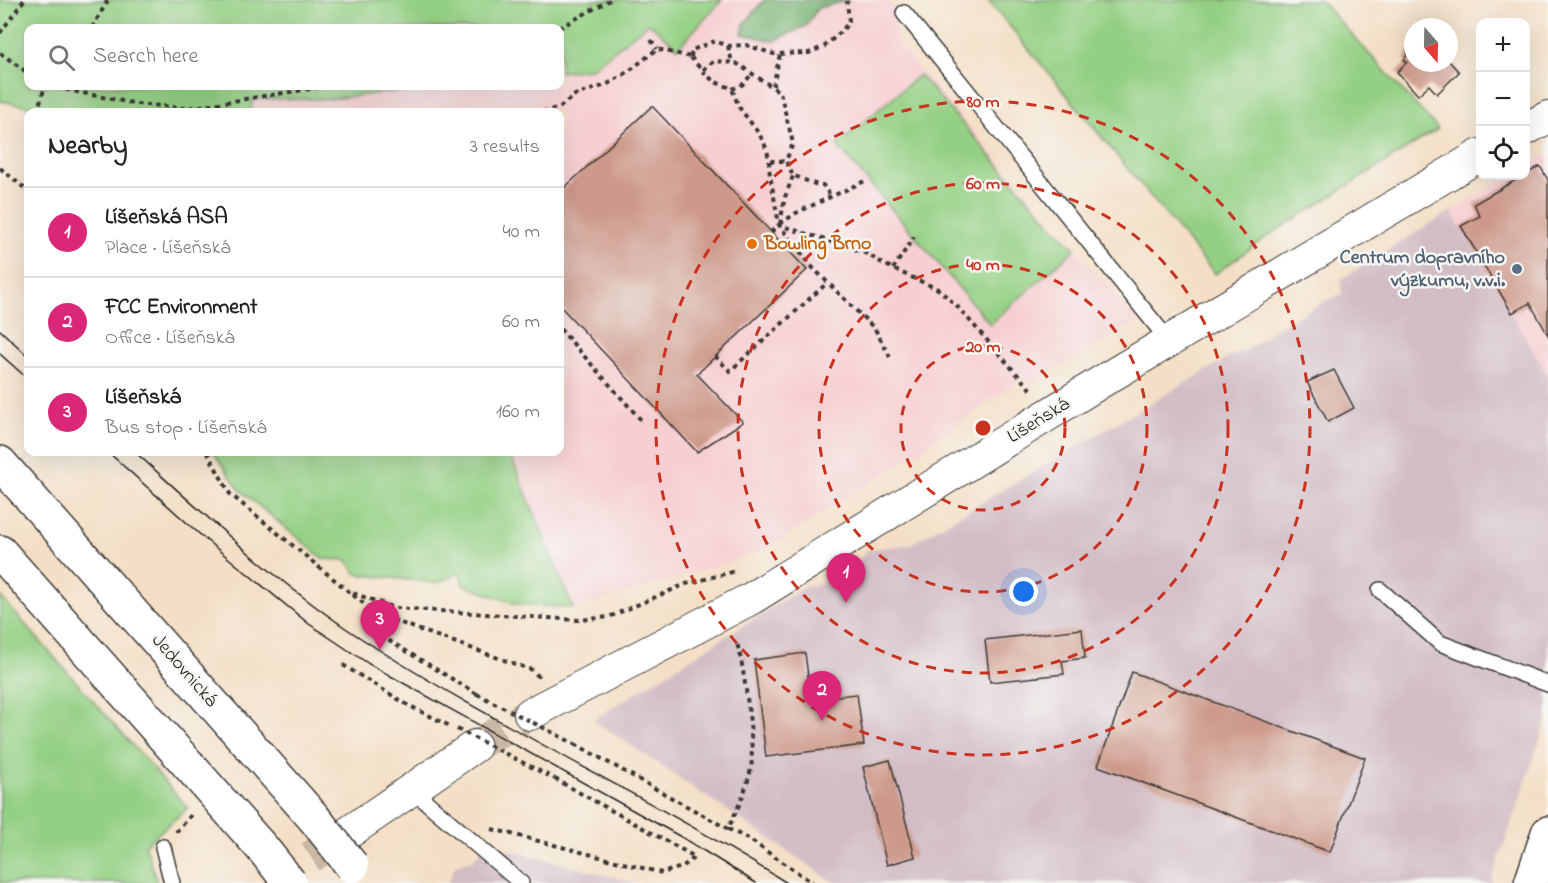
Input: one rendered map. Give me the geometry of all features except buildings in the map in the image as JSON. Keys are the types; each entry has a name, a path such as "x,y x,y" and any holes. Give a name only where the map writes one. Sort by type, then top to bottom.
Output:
{"main road":[{"name":"Jedovnická","path":"0,463 314,818 358,874"},
{"path":"0,552 263,849 290,883"},
{"path":"1531,883 1548,833"}],"street":[{"path":"1530,127 1548,117"},
{"name":"Líšeňská","path":"542,707 715,619 1169,341 1476,158"},
{"path":"348,833 411,789 466,738"}],"lane":[{"path":"904,13 1169,341"},
{"path":"1380,590 1440,643 1548,684"},
{"path":"411,789 521,883"},
{"path":"163,847 172,883"}],"path":[{"path":"0,33 24,0"},
{"path":"94,24 108,0"},
{"path":"564,25 610,0"},
{"path":"847,1 849,21 825,46 809,53 780,54 736,44 709,43 692,50 691,57 693,63 704,70 712,80 732,89 739,106 757,127 770,161 769,169 780,225 827,283 875,329 892,361"},
{"path":"651,40 657,49 691,57"},
{"path":"728,45 732,62"},
{"path":"556,108 575,95 606,85 628,72 657,49"},
{"path":"773,86 780,54"},
{"path":"0,60 2,55 24,70"},
{"path":"704,70 714,62 732,62 773,86 783,96 791,132 792,150 786,161"},
{"path":"732,89 742,85 752,74"},
{"path":"38,108 45,90"},
{"path":"74,90 137,104 187,108 304,90"},
{"path":"770,161 786,161"},
{"path":"786,161 794,176"},
{"path":"0,168 24,188"},
{"path":"780,225 785,197 794,176"},
{"path":"794,176 804,178 813,185 823,184 831,197"},
{"path":"771,232 796,213 867,180"},
{"path":"780,225 863,252 893,269 938,289 1036,395"},
{"path":"893,269 915,237"},
{"path":"715,356 730,371 827,283"},
{"path":"564,333 641,420"},
{"path":"209,456 230,494 386,621"},
{"path":"353,593 395,608 578,620 609,617 686,584 754,568 767,588"},
{"path":"542,707 544,681 532,670 395,621 386,621 373,631 477,694 575,744 747,838 813,883"},
{"path":"728,829 749,776 753,753 743,662 737,644"},
{"path":"343,664 466,738 555,779 695,857 682,867 662,873 480,826 471,819 459,830"},
{"path":"163,847 196,810"}],"shaded area":[{"path":"722,0 887,0 894,9 896,42 1139,322 1030,383 1024,377 909,458 763,551 573,608 511,456 564,456 564,108 252,108 253,99 328,99 410,90 564,90 564,72 591,69 649,23 679,48"},
{"name":"Centrum dopravního výzkumu, v.v.i.","path":"1548,153 1548,376 1451,211 1502,180 1530,180 1530,164"},
{"path":"1451,211 1548,376 1548,716 1491,883 835,883 593,720 806,586 832,582 831,573 849,571 867,550 911,544 1233,355 1246,351 1278,327 1342,294 1341,279"},
{"path":"486,844 637,883 448,883 455,865 473,860"}],"green space":[{"path":"0,0 722,0 678,48 649,23 591,69 564,72 564,24 24,24 24,90 410,90 328,99 253,99 252,108 41,108 0,101"},
{"path":"764,0 850,0 818,8 806,26 774,41 742,34 744,24"},
{"path":"988,0 1320,0 1438,129 1271,234 1215,274"},
{"path":"919,75 1075,249 990,324 837,145"},
{"path":"216,456 511,456 573,608 516,604 463,585 460,573 436,583 357,574 346,560 323,559 240,490"},
{"path":"0,596 188,808 145,845 157,883 0,883"}],"tunnel":[{"path":"475,746 530,714"},
{"path":"270,883 348,833"}],"tram line":[{"path":"0,330 24,352"},
{"path":"0,354 24,375"},
{"path":"112,456 205,539 309,624 369,664 683,838 756,883"},
{"path":"139,456 264,566 347,629 455,696 733,850 787,883"}],"place":[{"name":"Bowling Brno","path":"752,244"},
{"name":"Centrum dopravního výzkumu, v.v.i.","path":"1517,269"},
{"name":"Líšeňská ASA","path":"846,603"},
{"name":"Líšeňská","path":"380,650"},
{"name":"FCC Environment","path":"822,721"}]}
